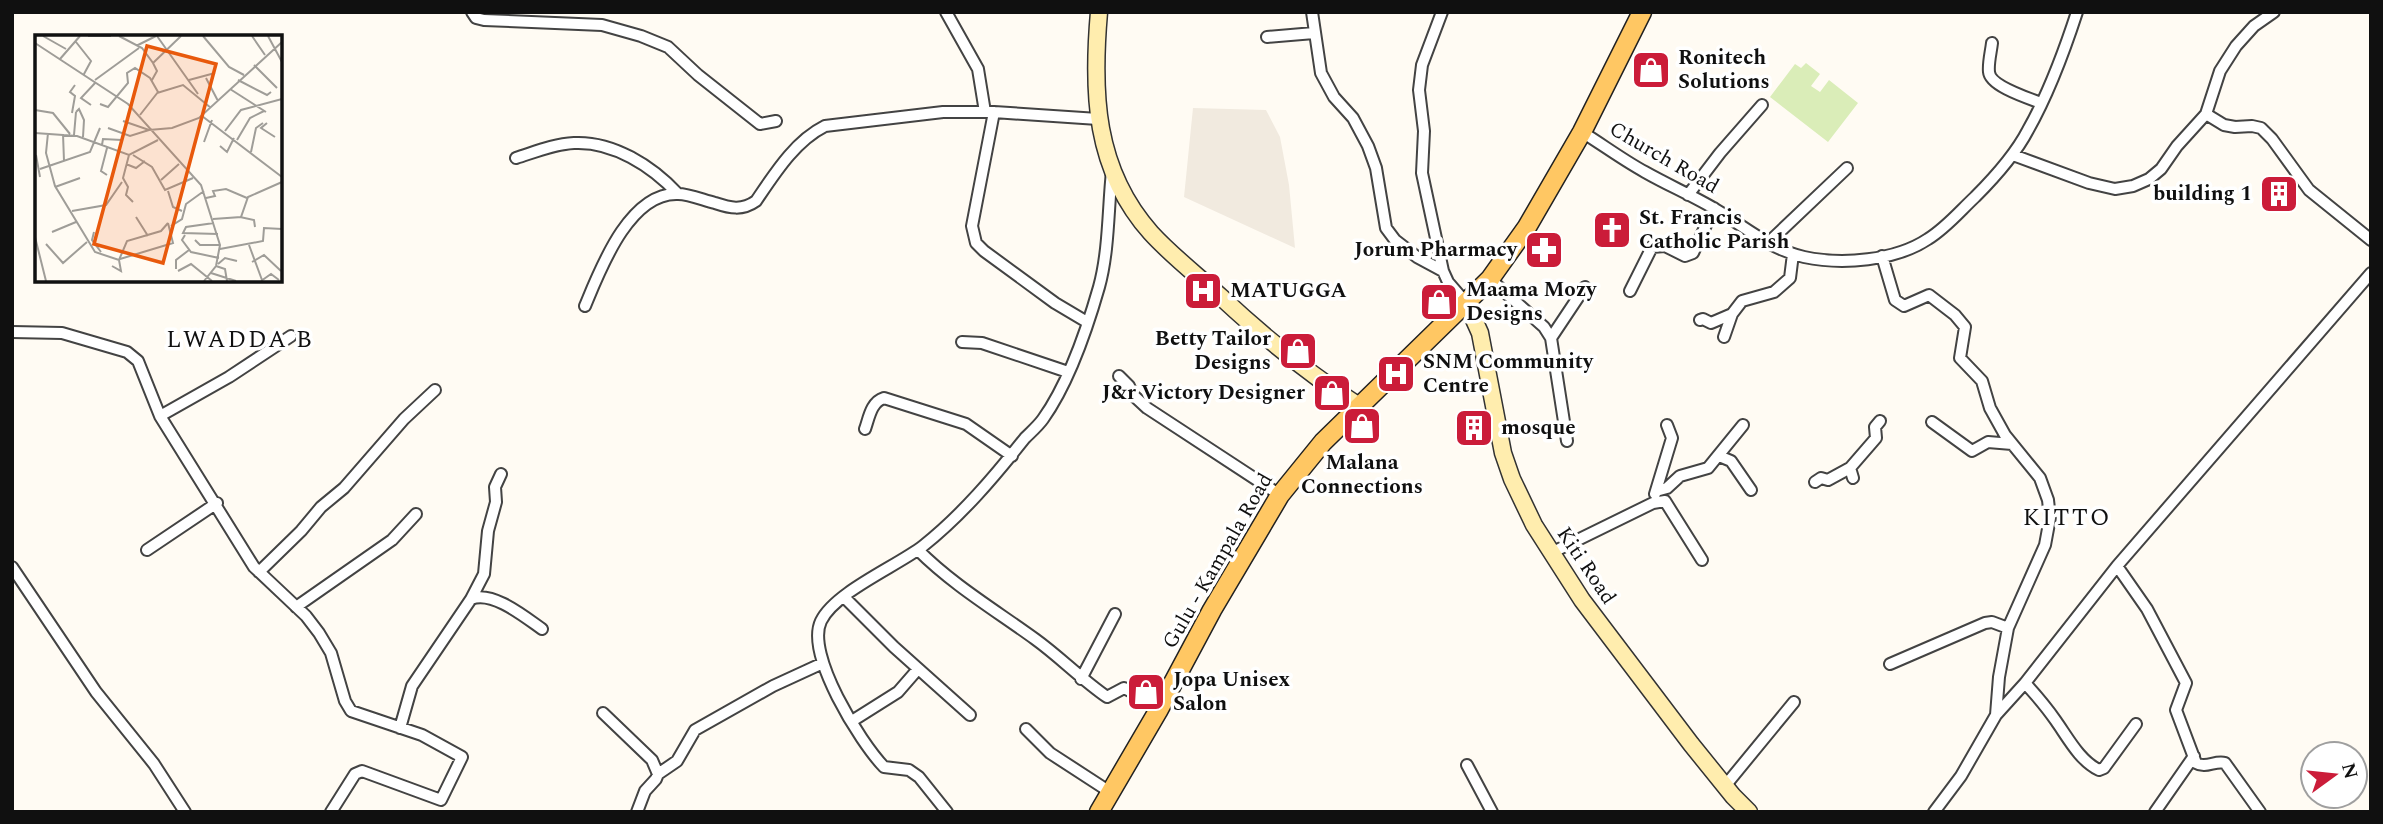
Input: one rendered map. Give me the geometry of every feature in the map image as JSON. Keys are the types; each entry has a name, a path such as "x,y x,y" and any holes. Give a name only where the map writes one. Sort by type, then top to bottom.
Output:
{"main road":[{"name":"Gulu - Kampala Road","path":"1099,812 1280,495 1323,442 1490,279 1527,227 1582,132 1642,12"}],"street":[{"path":"472,12 476,18 526,18 566,22 602,26 641,36 668,47 698,75 760,124 776,121"},
{"path":"946,12 978,69 989,112 972,226 976,243 1032,287 1087,322"},
{"path":"1099,12 1096,75 1098,119 1112,169 1129,204 1151,233 1235,310 1331,388 1359,406"},
{"path":"1312,12 1321,73 1334,96 1353,118 1368,145 1376,168 1386,229 1395,240 1417,257 1443,271"},
{"path":"1443,12 1422,65 1419,90 1424,131 1422,173 1443,271 1448,282 1466,304"},
{"name":"Church Road","path":"1582,132 1643,172 1714,208 1768,243 1793,254 1845,261 1899,253 1930,238 1986,186 2012,155 2028,131 2041,103 2064,51 2077,12"},
{"path":"2012,155 2089,183 2115,189 2133,186 2149,179 2161,169 2177,146 2206,114 2220,71 2236,46 2254,26 2274,12"},
{"path":"1267,37 1314,33"},
{"path":"1992,43 1989,71 1991,78 2006,88 2041,103"},
{"path":"1688,195 1762,105"},
{"path":"585,306 607,255 628,223 647,205 661,196 678,194 732,208 748,206 756,201 800,143 812,132 825,126 943,112 1098,119"},
{"path":"2206,114 2224,125 2261,128 2309,190 2371,240"},
{"path":"516,158 552,146 592,144 640,163 660,175 678,194"},
{"path":"1768,243 1847,168"},
{"path":"947,812 919,777 909,770 884,766 852,721 822,663 818,650 820,622 827,611 844,597 918,550 958,516 1043,419 1068,372 1099,285 1112,169"},
{"path":"1630,291 1652,247 1665,246 1685,256 1693,253 1714,208"},
{"path":"1724,337 1732,314 1742,301 1774,292 1790,278 1793,254"},
{"path":"1882,256 1895,300 1899,304 1903,306 1929,295 1955,315 1965,327 1960,358 1982,381 1990,408 2012,444 2040,478 2048,500 2050,518 2045,545 2008,628 1999,677 1996,715"},
{"path":"1934,812 1961,776 1996,715 2025,683 2117,566 2371,273"},
{"path":"1490,279 1544,327 1551,338 1567,442"},
{"path":"1551,338 1585,287"},
{"name":"Kiti Road","path":"1466,304 1480,333 1503,453 1523,504 1582,600 1725,786 1749,812"},
{"path":"1700,320 1711,323 1732,314"},
{"path":"12,332 62,333 127,352 138,361 160,415 259,572 319,633 331,653 345,701 351,711 422,735 463,757 439,806 362,771 355,774 331,812"},
{"path":"160,415 229,377 291,336"},
{"path":"962,342 982,343 1068,372"},
{"path":"1119,376 1147,408 1280,495"},
{"path":"259,572 301,531 321,506 344,488 404,419 435,390"},
{"path":"865,429 873,407 878,399 884,398 966,424 1012,456"},
{"path":"1815,482 1821,478 1828,480 1852,473 1876,438 1875,427 1880,421"},
{"path":"1932,422 1972,451 1987,442 2012,444"},
{"path":"1653,503 1672,438 1667,425"},
{"path":"1656,491 1667,488 1680,476 1708,468 1743,425"},
{"path":"1719,456 1731,461 1751,490"},
{"path":"400,728 412,686 484,574 488,531 496,502 495,487 501,474"},
{"path":"1551,553 1653,503 1665,501 1702,560"},
{"path":"147,550 217,503"},
{"path":"296,607 392,540 416,514"},
{"path":"918,550 951,579 1041,643 1081,679 1107,697 1124,688 1158,711"},
{"path":"2117,566 2147,608 2186,683 2176,710 2196,763 2226,764 2260,812"},
{"path":"12,567 96,692 161,774 185,812"},
{"path":"471,598 479,595 488,597 516,611 542,629"},
{"path":"844,597 970,715"},
{"path":"1081,679 1115,614"},
{"path":"1890,664 1985,623 1992,622 2008,628"},
{"path":"638,812 641,798 658,774 677,761 695,730 773,686 822,663"},
{"path":"852,721 898,692 918,669"},
{"path":"2025,683 2044,704 2077,750 2092,767 2099,770 2104,768 2136,724"},
{"path":"1725,786 1794,702"},
{"path":"603,713 652,760 658,774"},
{"path":"1027,729 1050,753 1110,792"},
{"path":"2155,812 2194,756"},
{"path":"1467,765 1492,812"}],"green space":[{"path":"1806,63 1820,74 1811,86 1820,92 1829,80 1858,103 1828,142 1770,97 1795,64 1801,68"}],"shaded area":[{"path":"1193,108 1266,110 1280,137 1289,185 1295,248 1184,197"}],"place":[{"name":"Ronitech Solutions","path":"1651,70"},
{"name":"building 1","path":"2279,194"},
{"name":"St. Francis Catholic Parish","path":"1612,230"},
{"name":"Jorum Pharmacy","path":"1544,250"},
{"name":"MATUGGA","path":"1203,291"},
{"name":"Maama Mozy Designs","path":"1439,302"},
{"name":"Betty Tailor Designs","path":"1298,351"},
{"name":"SNM Community Centre","path":"1396,374"},
{"name":"J&r Victory Designer","path":"1332,393"},
{"name":"Malana Connections","path":"1362,426"},
{"name":"mosque","path":"1474,428"},
{"name":"Jopa Unisex Salon","path":"1146,692"}],"district":[{"name":"LWADDA B","path":"240,340"},
{"name":"KITTO","path":"2067,518"}]}
